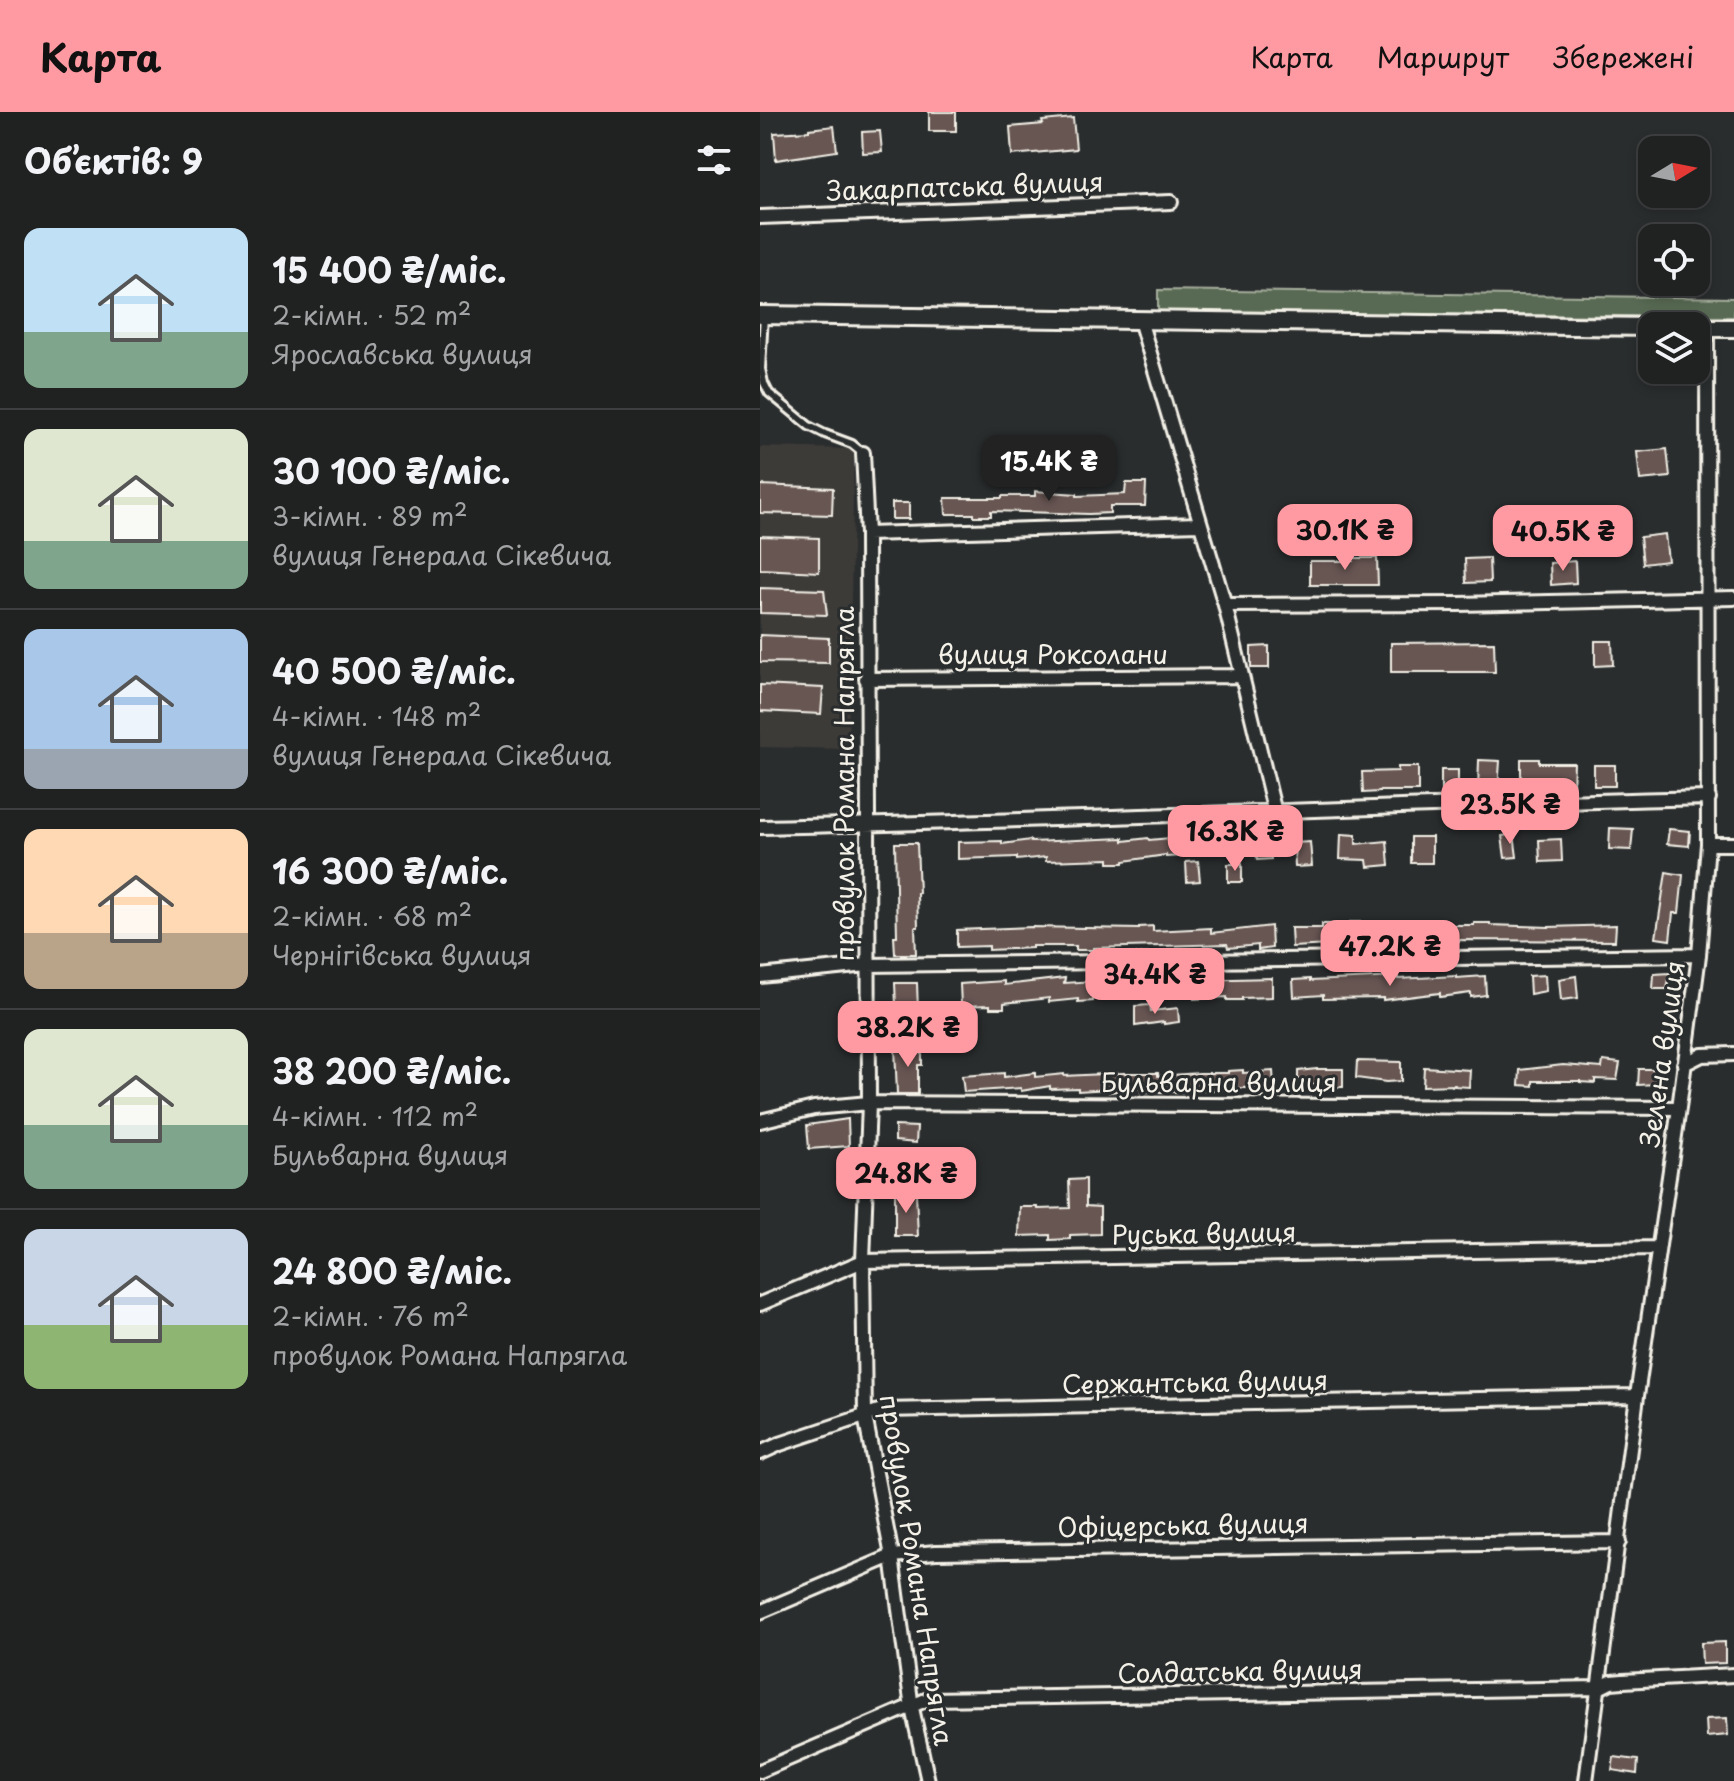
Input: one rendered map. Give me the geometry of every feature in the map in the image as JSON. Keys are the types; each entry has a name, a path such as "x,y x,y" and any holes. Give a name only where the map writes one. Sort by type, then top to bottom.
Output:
{"street":[{"name":"Закарпатська вулиця","path":"760,217 1171,202"},
{"path":"762,315 1638,327"},
{"path":"1140,320 1225,605 1275,813"},
{"path":"1710,328 1734,328"},
{"name":"Зелена вулиця","path":"1586,1781 1699,955 1709,798 1709,598 1703,384"},
{"name":"провулок Романа Напрягла","path":"863,453 867,534 869,1103 863,1261 865,1416 892,1556 912,1708 928,1781"},
{"path":"867,534 1199,524"},
{"path":"1225,605 1734,598"},
{"name":"вулиця Роксолани","path":"866,679 1241,676"},
{"path":"760,827 1709,798"},
{"path":"1708,844 1734,844"},
{"path":"760,976 867,965 1699,955"},
{"path":"1684,1064 1702,1055 1734,1054"},
{"name":"Бульварна вулиця","path":"760,1121 814,1108 869,1103 1679,1108"},
{"name":"Руська вулиця","path":"760,1304 863,1261 1658,1248"},
{"name":"Сержантська вулиця","path":"760,1453 882,1410 1637,1396"},
{"name":"Офіцерська вулиця","path":"760,1612 892,1556 936,1552 1619,1542"},
{"name":"Солдатська вулиця","path":"760,1771 928,1699 1599,1688 1611,1682 1734,1675"}],"lane":[{"path":"762,315 761,369 769,393 809,426 852,444 863,453"}],"shaded area":[{"path":"760,447 854,449 848,749 760,747"}],"green space":[{"path":"1158,290 1734,298 1734,317 1710,317 1710,312 1638,312 1638,316 1158,312"}],"building":[{"path":"929,112 956,112 956,131 929,131"},
{"path":"1073,118 1076,149 1012,155 1010,127"},
{"path":"834,126 837,151 776,160 774,133"},
{"path":"880,131 882,152 863,153 862,132"},
{"path":"1667,449 1670,477 1640,480 1637,452"},
{"path":"1126,483 1146,483 1145,506 1110,506 1110,513 1089,514 991,511 991,516 946,514 945,498 1035,496 1035,491 1077,496 1125,494"},
{"path":"760,485 833,488 832,515 760,513"},
{"path":"892,503 909,503 909,519 892,519"},
{"path":"1665,534 1668,561 1643,564 1640,537"},
{"path":"760,536 819,538 819,572 760,569"},
{"path":"1353,558 1377,558 1378,585 1310,585 1310,561 1353,561"},
{"path":"1489,558 1490,582 1466,583 1465,559"},
{"path":"1575,561 1576,583 1551,585 1550,563"},
{"path":"760,588 824,590 827,615 760,613"},
{"path":"760,635 829,638 829,663 760,662"},
{"path":"1595,641 1612,641 1613,665 1595,666"},
{"path":"1494,642 1495,672 1391,672 1391,643"},
{"path":"1269,646 1269,668 1251,668 1251,647"},
{"path":"760,685 823,688 821,714 760,711"},
{"path":"1521,759 1539,759 1539,763 1574,763 1573,789 1521,790"},
{"path":"1479,760 1500,761 1498,790 1478,790"},
{"path":"1594,765 1615,765 1615,786 1594,786"},
{"path":"1398,767 1418,767 1418,791 1363,793 1362,772 1398,771"},
{"path":"1441,770 1458,770 1458,791 1441,791"},
{"path":"1610,828 1633,829 1631,850 1609,849"},
{"path":"1669,829 1690,831 1689,846 1667,844"},
{"path":"1341,834 1356,835 1356,844 1387,841 1389,865 1368,867 1367,860 1340,859"},
{"path":"1514,834 1517,857 1505,858 1502,836"},
{"path":"1181,837 1183,856 1166,855 1124,863 1109,863 1109,859 1046,861 1046,857 958,859 958,842 1002,841 1002,844 1030,840 1123,838 1123,841"},
{"path":"1411,837 1432,837 1432,863 1411,863"},
{"path":"1270,839 1271,859 1257,860 1255,840"},
{"path":"1561,839 1562,861 1540,862 1539,840"},
{"path":"1310,842 1312,866 1295,867 1294,843"},
{"path":"895,843 917,843 919,893 916,954 895,954"},
{"path":"1198,861 1200,881 1187,882 1186,862"},
{"path":"1228,864 1242,864 1242,882 1228,882"},
{"path":"1666,872 1683,875 1679,913 1673,913 1670,940 1656,938"},
{"path":"1369,922 1369,943 1292,947 1291,928 1322,928 1322,924"},
{"path":"1474,923 1549,927 1616,925 1615,941 1459,940 1413,944 1414,925"},
{"path":"1153,926 1153,931 1211,928 1211,933 1271,926 1272,948 1258,950 1258,945 1228,948 1227,944 1093,950 1076,950 1076,946 989,950 989,946 957,947 957,930 1032,927 1139,929"},
{"path":"1670,973 1667,989 1653,989 1654,974"},
{"path":"1545,975 1546,991 1530,994 1529,976"},
{"path":"1485,976 1486,995 1471,997 1471,993 1440,997 1440,993 1383,1000 1323,999 1323,995 1294,997 1293,980"},
{"path":"1576,976 1578,998 1561,1000 1559,979"},
{"path":"1065,978 1064,983 1094,981 1094,986 1123,982 1124,997 1078,1002 1078,999 1049,1002 1049,998 1004,1003 1004,1008 961,1006 960,984 1004,981 1004,985"},
{"path":"1272,978 1272,997 1194,999 1194,980"},
{"path":"895,983 917,983 921,1027 897,1028"},
{"path":"1150,1005 1151,1011 1178,1008 1179,1022 1135,1026 1135,1006"},
{"path":"895,1047 922,1047 922,1065 918,1065 918,1094 897,1094"},
{"path":"1357,1061 1401,1062 1401,1081 1356,1078"},
{"path":"1603,1061 1620,1063 1617,1080 1595,1079 1595,1083 1533,1081 1533,1086 1519,1085 1520,1070 1563,1065 1602,1068"},
{"path":"1424,1067 1470,1070 1469,1087 1423,1086"},
{"path":"1343,1069 1343,1087 1328,1087 1328,1082 1298,1086 1298,1071"},
{"path":"1639,1069 1658,1069 1656,1084 1638,1085"},
{"path":"1243,1070 1243,1073 1273,1071 1274,1086 1182,1092 1141,1092 1141,1088 1109,1092 1109,1089 1050,1089 1050,1086 1021,1091 1021,1088 964,1092 962,1076 1158,1073 1158,1076"},
{"path":"848,1119 849,1146 809,1149 807,1125"},
{"path":"895,1126 917,1127 916,1143 895,1141"},
{"path":"1086,1179 1086,1206 1100,1207 1100,1234 1070,1235 1070,1239 1050,1240 1050,1235 1019,1236 1020,1207 1070,1208 1069,1180"},
{"path":"895,1193 916,1193 918,1236 895,1236"},
{"path":"1725,1642 1725,1663 1702,1664 1701,1643"},
{"path":"1727,1718 1728,1735 1707,1737 1706,1719"},
{"path":"1614,1757 1638,1760 1637,1774 1612,1770"}]}
